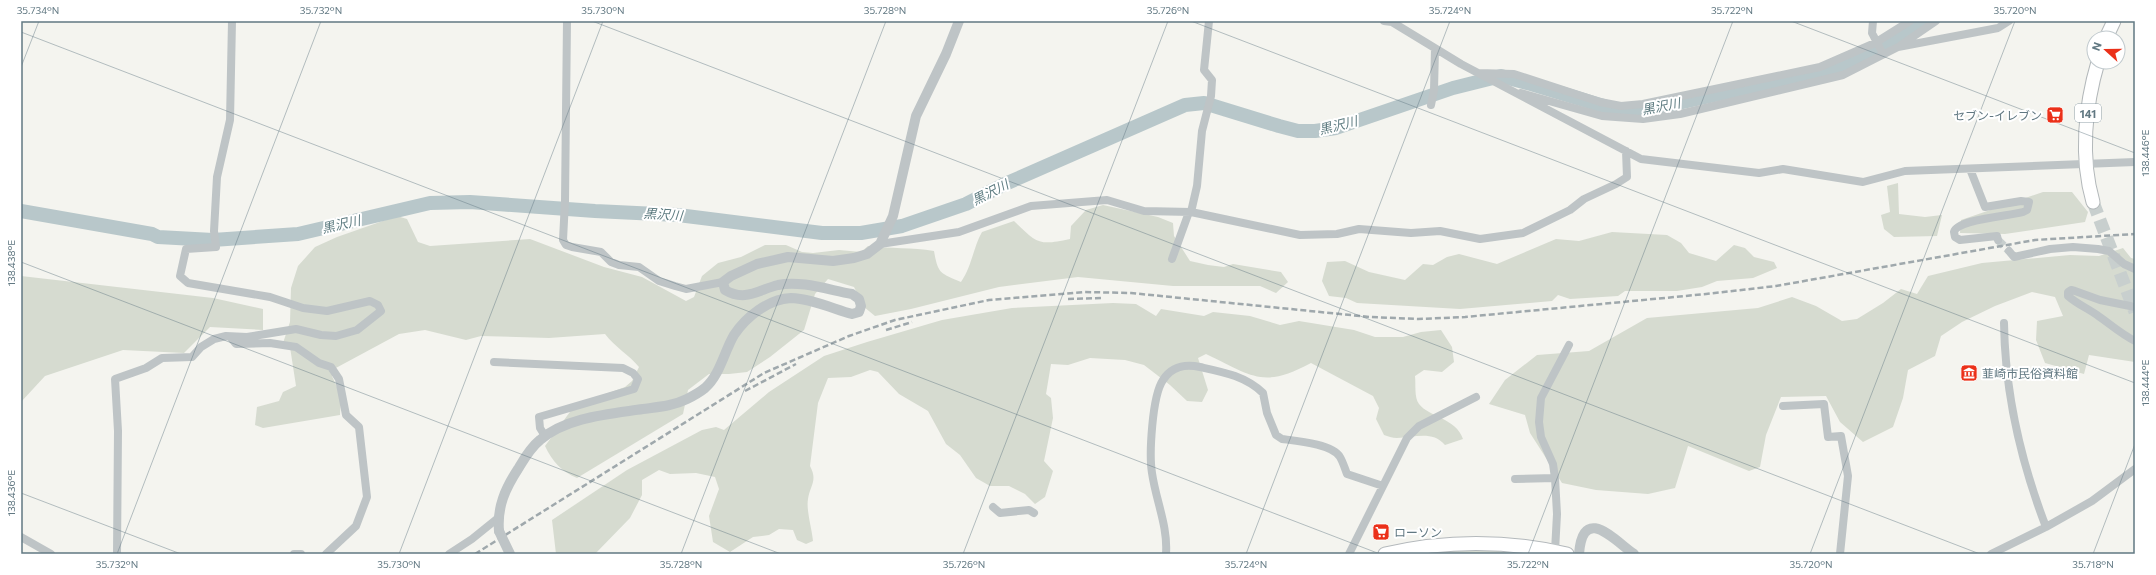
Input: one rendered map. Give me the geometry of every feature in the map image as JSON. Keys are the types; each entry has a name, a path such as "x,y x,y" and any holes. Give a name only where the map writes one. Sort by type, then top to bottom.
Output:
{"main road":[{"name":"141","path":"2093,202 2086,164 2086,124 2096,70"},
{"path":"1385,554 1404,550 1466,543 1518,544 1561,553"}],"street":[{"path":"117,554 118,431 115,379 146,368 162,358 192,356 201,347 214,339 226,336 231,338 246,337 296,329 321,335 336,336 357,330 381,311 378,305 370,301 327,311 303,308 270,297 188,283 180,276 186,249 210,249 216,247 214,234 217,177 230,120 232,21"},
{"path":"567,21 565,204 563,240 566,244 601,252 611,262 619,265 639,267 659,281 686,289 723,282 731,276 757,264 788,257 833,261 854,258 867,254 880,244 891,222 916,116 946,54 959,21"},
{"path":"1172,259 1190,212 1197,186 1202,131 1211,96 1212,80 1204,70 1209,21"},
{"path":"1384,21 1392,22 1479,74 1641,159 1759,173 1783,169 1863,182 1905,172 2135,162"},
{"path":"1870,21 1873,21 1872,33 1879,48"},
{"path":"1479,74 1514,74 1600,102 1621,106 1643,104 1783,81 1843,75 1879,48 1910,21"},
{"path":"1898,47 1936,21"},
{"path":"1514,92 1527,94 1602,116 1643,119 1680,114 1879,48 1898,47 1998,28 2009,21"},
{"path":"1432,102 1434,90 1435,49"},
{"path":"880,244 959,232 1030,206 1107,200 1144,211 1190,212 1300,235 1337,234 1359,229 1411,233 1440,231 1480,239 1512,236 1570,210 1584,199 1616,184 1627,177 1626,151"},
{"path":"1970,169 1985,207 2021,201 2029,202 2027,210 2023,212 1985,218 1958,226 1954,232 1955,237 1960,240 1997,236 1998,240"},
{"path":"2009,252 2014,257 2050,249 2073,247 2109,251 2124,264 2135,269"},
{"path":"510,554 499,531 499,507 513,477 531,449 545,436 566,425 598,416 666,406 685,400 705,388 714,377 734,335 749,318 766,306 779,300 798,299 852,314 859,312 861,306 859,299 852,294 791,284 778,285 750,296 738,296 725,290 723,282"},
{"path":"2135,307 2100,300 2071,290 2068,292 2068,296 2077,304 2095,314 2118,333 2135,342"},
{"path":"2004,323 2013,413 2032,490 2046,527"},
{"path":"231,338 236,344 270,343 296,347 319,362 331,367 339,379 346,415 359,427 366,497 356,526 326,554"},
{"path":"1561,553 1553,464 1541,437 1539,422 1541,398 1569,345"},
{"path":"494,362 623,368 633,373 638,378 634,389 539,417 540,428 545,436"},
{"path":"1166,554 1166,528 1152,473 1151,446 1159,390 1163,380 1175,369 1186,364 1246,379 1264,393 1267,413 1276,435 1282,439 1328,447 1335,451 1340,457 1347,474 1383,486"},
{"path":"1350,554 1407,438 1419,426 1476,398"},
{"path":"1783,406 1824,404 1828,437 1842,436 1848,476 1840,554"},
{"path":"1991,554 2046,527 2092,501 2135,470"},
{"path":"1515,479 1555,478"},
{"path":"993,506 1000,513 1029,510 1034,513"},
{"path":"449,554 472,539 498,518"},
{"path":"1579,554 1584,536 1588,530 1595,528 1603,530 1634,554"},
{"path":"21,537 50,554"},
{"path":"294,554 301,554"}],"shaded area":[{"path":"1898,183 1899,214 1925,217 1942,215 1937,236 1894,237 1884,229 1881,215 1890,212 1887,186"},
{"path":"2043,192 2072,192 2088,212 2085,222 2005,234 1960,233 1961,220"},
{"path":"1103,205 1158,217 1173,223 1174,236 1190,261 1224,267 1233,264 1281,272 1288,282 1276,293 1260,286 1173,286 1078,277 999,287 911,309 875,316 864,307 854,287 828,279 815,294 804,330 770,357 747,372 709,374 688,390 683,414 577,478 567,473 558,465 545,446 575,405 625,387 632,381 639,367 605,334 549,338 481,336 466,340 425,330 399,334 334,369 332,376 341,396 340,415 263,428 255,425 257,407 279,401 283,392 296,386 290,347 283,343 290,322 291,288 298,266 315,247 337,237 397,216 407,219 418,242 430,246 530,239 604,267 642,277 686,301 694,297 702,276 718,263 741,257 765,245 786,245 802,252 813,253 839,250 861,252 868,246 934,251 937,264 941,272 948,277 961,282 968,270 976,244 982,232 1014,221 1033,238 1039,241 1051,242 1070,239 1071,226 1086,210"},
{"path":"1612,232 1667,235 1681,243 1689,253 1716,261 1734,245 1745,248 1754,257 1774,262 1777,268 1753,278 1717,281 1702,287 1677,291 1625,291 1618,296 1570,299 1558,295 1552,301 1460,309 1357,303 1346,298 1329,296 1322,281 1327,262 1345,261 1369,272 1405,280 1423,264 1433,265 1447,257 1459,254 1497,264 1556,239 1579,241"},
{"path":"2123,248 2131,258 2135,259 2135,362 2089,355 2084,374 2045,363 2036,340 2037,321 2063,316 2055,297 2032,292 1995,306 1962,322 1941,336 1935,356 1908,370 1903,398 1893,427 1863,442 1840,422 1826,396 1781,397 1766,435 1760,467 1749,471 1688,446 1675,488 1648,494 1596,490 1562,483 1530,433 1525,415 1489,404 1505,380 1537,355 1589,351 1647,318 1758,308 1792,297 1816,306 1842,321 1857,319 1883,303 1901,289 1917,294 1928,276 1982,263 2070,255 2099,256"},
{"path":"21,276 213,298 263,309 263,330 210,327 184,353 123,350 45,376 21,402"},
{"path":"1113,303 1136,304 1156,316 1161,309 1204,316 1213,312 1250,316 1280,325 1299,321 1354,330 1375,337 1403,337 1421,332 1441,330 1452,347 1454,362 1442,372 1424,370 1415,376 1416,398 1423,408 1455,426 1463,439 1445,445 1440,440 1429,436 1397,438 1384,435 1376,419 1379,408 1373,396 1311,363 1281,376 1269,377 1247,373 1206,354 1198,358 1208,390 1202,402 1187,401 1170,385 1144,365 1125,360 1090,358 1068,365 1051,364 1046,394 1051,398 1053,418 1044,461 1053,471 1045,497 1035,504 1025,494 1009,486 990,486 976,478 960,455 946,444 928,411 899,394 878,372 870,370 851,377 828,378 818,403 810,466 813,476 813,483 809,494 808,503 808,514 813,541 806,544 797,540 793,530 779,529 769,535 753,537 730,552 713,542 709,516 719,489 715,477 696,473 670,474 659,470 642,480 642,495 630,518 595,554 556,554 552,520 627,470 702,430 716,427 724,430 769,392 824,356 942,320 1012,308"},
{"path":"1466,546 1518,554 1396,554"}],"waterway":[{"name":"黒沢川","path":"21,211 152,234 158,237 213,240 298,234 430,203 470,202 678,215 822,233 861,233 902,226 966,204 1005,184 1185,105 1204,103 1298,131 1315,131 1336,128 1453,88 1501,76 1620,111 1642,111 1842,67 1871,52 1921,21"}],"tunnel":[{"path":"2093,202 2135,312"},
{"path":"1998,240 2009,251"}],"railway":[{"path":"475,554 764,373 849,336 895,320 989,300 1085,292 1131,293 1370,317 1418,319 1465,317 1776,286 2035,240 2135,234"},
{"path":"1068,299 1102,298"},
{"path":"886,330 912,322"},
{"path":"745,391 796,364"}],"place":[{"name":"セブン-イレブン","path":"2055,115"},
{"name":"韮崎市民俗資料館","path":"1969,373"},
{"name":"ローソン","path":"1381,532"}]}
